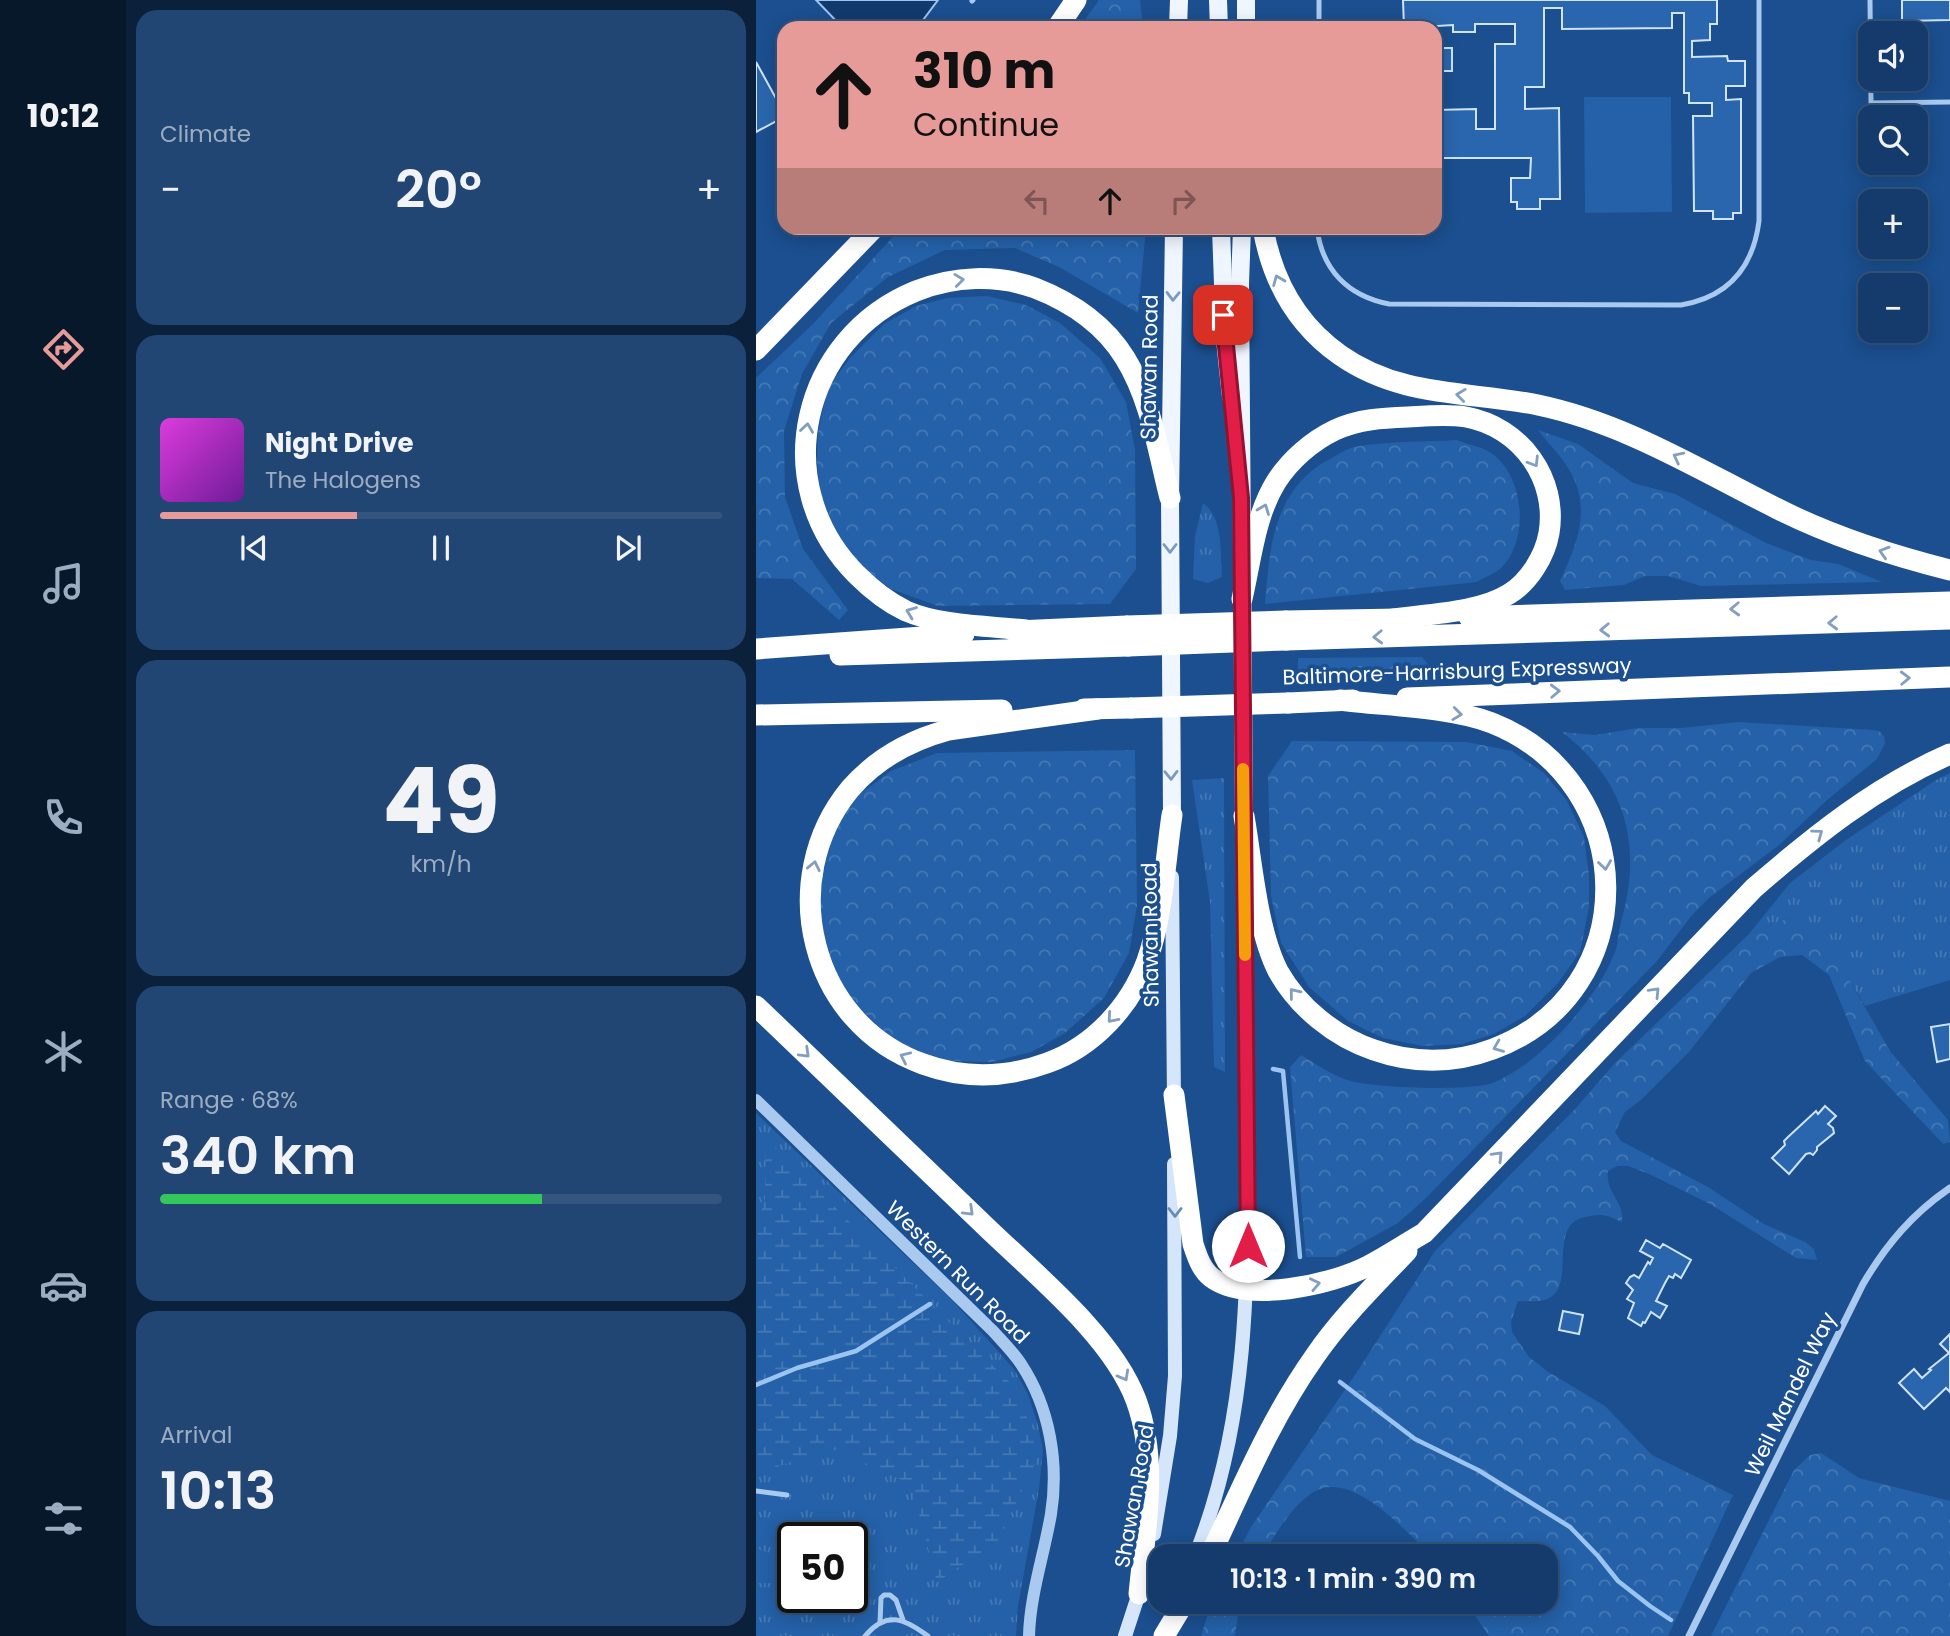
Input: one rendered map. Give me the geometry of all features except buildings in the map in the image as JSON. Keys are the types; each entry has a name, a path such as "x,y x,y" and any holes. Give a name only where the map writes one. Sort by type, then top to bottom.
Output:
{"highway":[{"path":"1062,21 1076,0"},
{"path":"756,350 867,235"},
{"path":"1265,235 1270,260 1282,290 1297,314 1316,335 1364,370 1392,382 1421,389 1538,405 1607,425 1644,440 1778,509 1833,534 1877,550 1950,570"},
{"path":"1128,636 939,621 909,612 887,601 865,583 834,549 813,506 805,464 808,416 824,375 838,351 869,318 888,304 931,285 981,278 1026,285 1072,305 1109,336 1136,377 1148,409 1170,498"},
{"path":"1242,598 1259,521 1276,482 1289,466 1318,440 1337,429 1373,418 1451,416 1476,420 1502,430 1519,442 1531,457 1543,477 1550,500 1549,529 1539,561 1527,578 1511,593 1493,603 1385,620 1286,630"},
{"path":"1385,620 1950,602"},
{"name":"Baltimore-Harrisburg Expressway","path":"756,658 1128,636 1286,630 1950,619"},
{"path":"756,649 1026,630"},
{"name":"Baltimore-Harrisburg Expressway","path":"756,715 1131,708 1950,677"},
{"path":"1244,816 1261,916 1278,970 1306,1006 1342,1036 1363,1047 1409,1060 1456,1060 1505,1045 1537,1025 1563,1002 1590,960 1603,921 1606,898 1606,874 1597,831 1575,787 1556,765 1534,746 1490,722 1469,715 1340,701"},
{"path":"1098,709 931,734 895,752 872,768 851,788 833,816 818,849 809,894 810,918 818,956 844,1006 875,1038 895,1052 938,1070 958,1074 1006,1074 1030,1069 1056,1060 1078,1048 1114,1017 1147,962 1155,933 1172,815"},
{"path":"1216,1544 1262,1443 1316,1354 1370,1290 1755,888 1810,840 1859,804 1950,754"},
{"path":"756,1006 1059,1297 1108,1350 1125,1375 1137,1401 1145,1432 1149,1468 1139,1594"},
{"path":"1174,1094 1193,1244 1200,1263 1209,1276 1219,1282 1247,1290 1307,1286 1344,1276 1367,1266 1424,1233"},
{"path":"1163,1636 1177,1614"}],"main road":[{"path":"1178,21 1179,0"},
{"path":"1218,0 1219,21"},
{"path":"1246,0 1246,21"},
{"name":"Shawan Road","path":"1125,1636 1139,1594 1160,1505 1175,1376 1169,671 1174,235"},
{"path":"1221,235 1225,340 1241,498"},
{"path":"1199,1544 1214,1502 1226,1452 1241,1367 1247,1290 1241,235"},
{"path":"1163,1636 1171,1614"}],"street":[{"name":"Western Run Road","path":"756,1100 993,1331 1021,1363 1037,1394 1048,1424 1054,1480 1051,1512 1033,1600 1029,1636"},
{"name":"Weil Mandel Way","path":"1689,1636 1863,1284 1882,1253 1905,1226 1931,1201 1950,1188"}],"lane":[{"path":"1319,0 1319,21"},
{"path":"1318,235 1322,253 1342,281 1355,293 1371,301 1389,304 1681,305 1700,302 1718,293 1747,264 1756,241 1759,221 1759,0"},
{"path":"1870,0 1871,103 1950,102"},
{"path":"756,1491 787,1495"},
{"path":"880,1623 881,1598 884,1595 890,1595 896,1600 903,1620"},
{"path":"865,1636 880,1623 890,1619 903,1620 928,1636"}],"green space":[{"path":"1099,0 1140,0 1142,21 1084,21"},
{"path":"1584,97 1671,97 1672,212 1585,213"},
{"path":"895,235 1145,235 1138,313 1059,267 1015,248 945,250 888,277 831,323 802,374 784,431 785,497 803,549 848,610 839,620 792,579 756,578 756,378 811,326"},
{"path":"987,296 1026,305 1060,323 1100,358 1126,402 1135,450 1136,569 1110,604 938,606 891,589 860,567 837,538 821,502 817,463 818,432 828,387 851,357 884,324 916,306 947,298"},
{"path":"1538,430 1578,444 1633,483 1675,494 1766,543 1811,560 1838,564 1882,582 1701,586 1668,576 1645,576 1624,585 1565,590 1560,581 1576,542 1581,516 1578,489 1561,457"},
{"path":"1457,440 1484,449 1500,461 1516,490 1520,524 1517,540 1511,556 1499,570 1477,582 1265,604 1269,562 1278,521 1297,486 1311,471 1354,447"},
{"path":"1203,503 1215,518 1221,547 1222,577 1208,583 1193,579 1195,536"},
{"path":"1422,657 1428,664 1421,667 1298,677 1298,658"},
{"path":"1739,722 1873,730 1884,736 1885,743 1877,759 1779,845 1709,898 1692,915 1657,961 1426,1198 1398,1223 1336,1257 1306,1257 1290,1067 1301,1055 1329,1072 1359,1083 1445,1088 1495,1082 1525,1065 1566,1027 1606,972 1617,946 1630,870 1624,819 1615,795 1602,773 1562,732 1595,735 1638,728 1681,728"},
{"path":"1292,741 1467,742 1512,751 1544,773 1567,801 1584,837 1589,875 1589,907 1580,952 1558,983 1525,1016 1494,1034 1462,1044 1423,1046 1383,1038 1348,1021 1309,987 1281,943 1271,896 1268,776"},
{"path":"1135,750 1137,905 1129,953 1104,998 1065,1033 1031,1052 992,1062 952,1061 921,1053 889,1036 855,1004 832,974 821,929 819,898 822,860 837,823 860,794 891,771 937,753"},
{"path":"1950,773 1950,980 1865,1006 1846,974 1791,917 1749,934 1790,883 1846,840"},
{"path":"1224,778 1225,1072 1214,1067 1210,902 1192,780"},
{"path":"1791,917 1802,923 1846,974 1890,1051 1948,1120 1950,1142 1943,1144 1865,1061 1829,975 1802,955 1780,957 1751,973 1689,1052 1642,1099 1625,1112 1615,1132 1621,1141 1708,1187 1764,1224 1805,1242 1814,1249 1817,1260 1796,1258 1710,1204 1649,1174 1628,1166 1617,1166 1608,1171 1608,1179 1621,1208 1622,1222 1600,1215 1574,1222 1567,1230 1564,1241 1558,1289 1544,1300 1518,1301 1511,1322 1512,1332 1529,1357 1605,1406 1652,1455 1733,1495 1668,1636 1489,1636 1474,1614 1558,1614 1558,1544 1419,1544 1377,1506 1344,1488 1327,1487 1304,1499 1270,1544 1242,1544 1435,1251 1576,1108 1615,1063 1749,934"},
{"path":"756,1113 953,1301 1014,1369 1028,1394 1043,1451 1039,1489 1018,1606 1016,1636 756,1636"},
{"path":"766,1138 1020,1393 1038,1457 998,1541 937,1582 911,1484 836,1450 811,1455 756,1474 756,1227 765,1198"},
{"path":"1821,1453 1859,1478 1950,1501 1950,1636 1711,1636 1794,1470 1810,1455"},
{"path":"756,1549 773,1557 777,1564 777,1574 772,1583 756,1583"},
{"path":"1208,1614 1238,1614 1235,1636 1201,1636"}],"shaded area":[{"path":"816,0 938,0 922,21 836,21"}],"waterway":[{"path":"1273,1069 1283,1071 1300,1257"},
{"path":"756,1385 797,1368 856,1351 930,1304"},
{"path":"1340,1382 1415,1439 1478,1470 1570,1527 1618,1581 1671,1620"}],"slow traffic":[{"path":"1243,769 1245,955"}],"route":[{"path":"1223,315 1241,498 1248,1246"}]}
